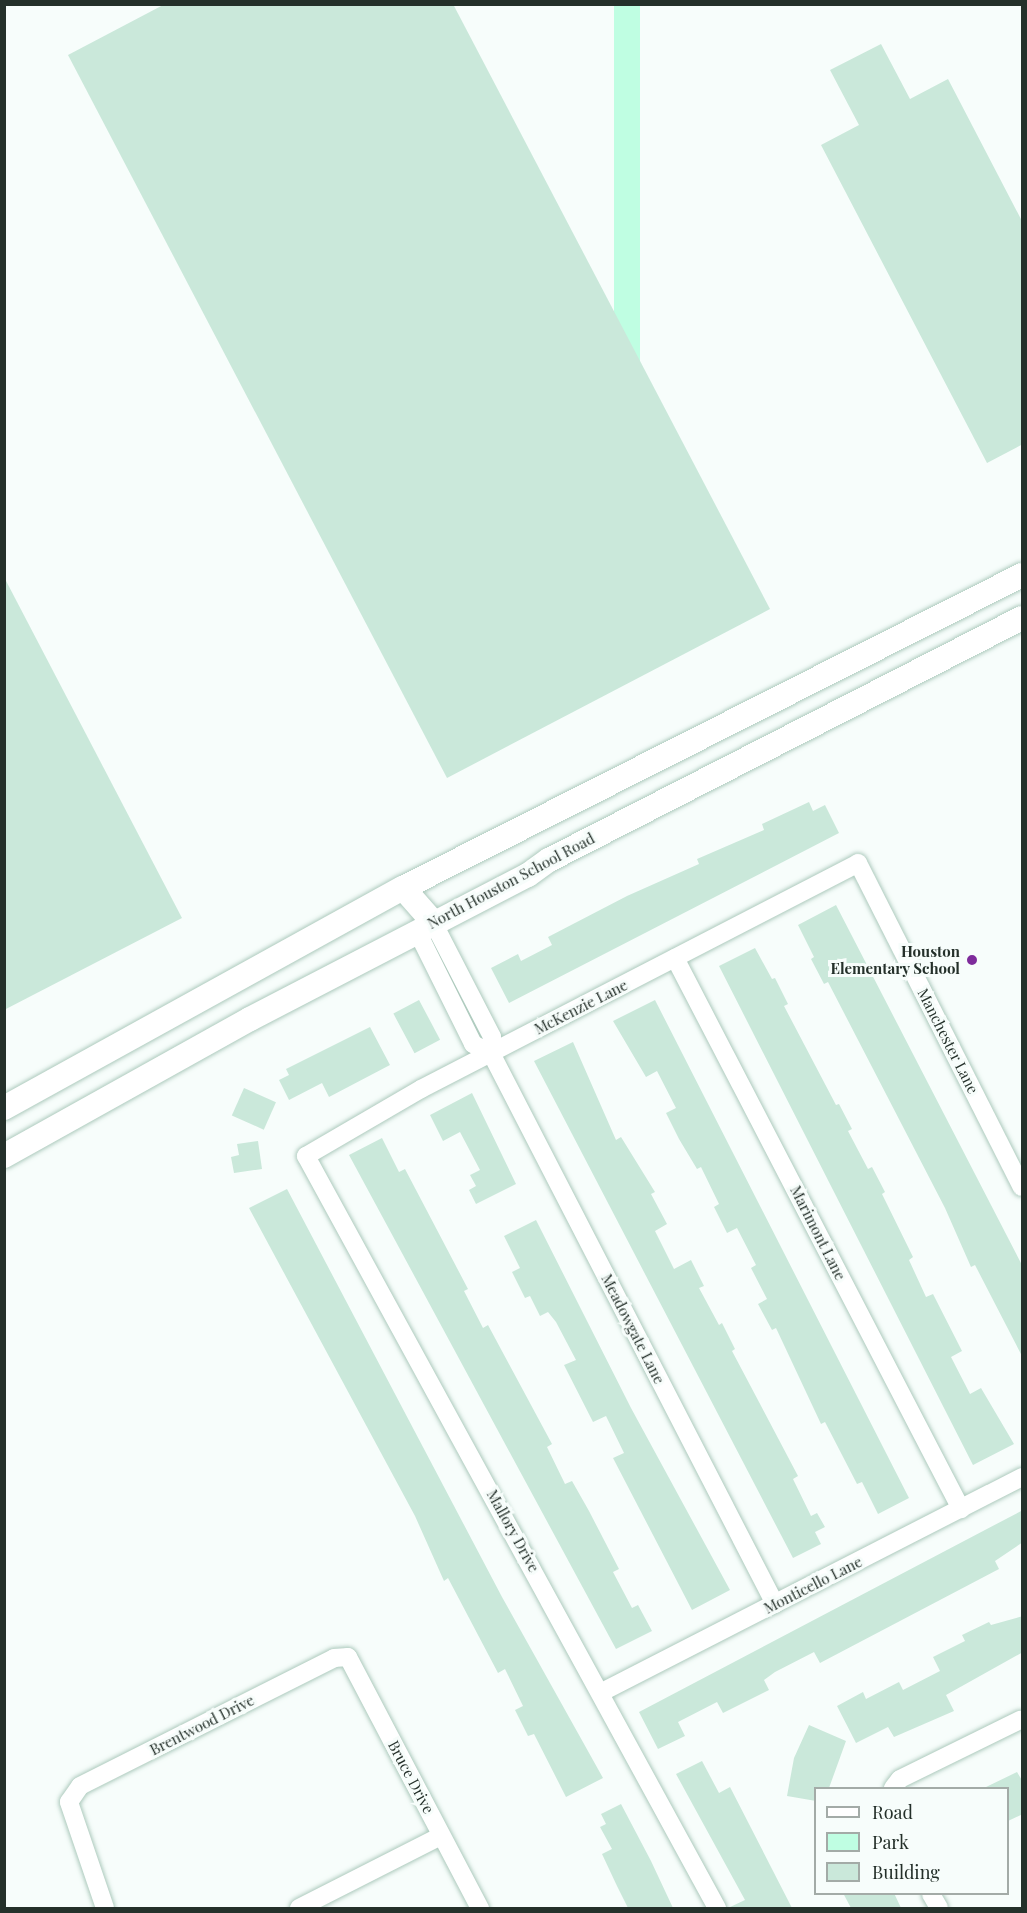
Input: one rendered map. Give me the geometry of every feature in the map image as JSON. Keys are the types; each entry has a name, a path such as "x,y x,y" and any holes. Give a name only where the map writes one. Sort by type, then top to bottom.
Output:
{"main road":[{"path":"4,1108 403,888 1023,575"},
{"path":"980,597 997,632"},
{"name":"North Houston School Road","path":"4,1156 425,926 1023,618"},
{"path":"403,888 425,926"}],"street":[{"name":"McKenzie Lane","path":"306,1156 491,1053 858,863"},
{"name":"Manchester Lane","path":"858,863 1023,1187"},
{"name":"Meadowgate Lane","path":"425,926 473,1044 491,1053 775,1604"},
{"name":"Marimont Lane","path":"675,958 962,1509"},
{"name":"Mallory Drive","path":"306,1156 602,1692 717,1908"},
{"name":"Monticello Lane","path":"602,1692 1023,1477"},
{"name":"Bruce Drive","path":"334,1658 348,1657 480,1908"},
{"name":"Brentwood Drive","path":"105,1908 69,1802 71,1795 80,1786 334,1658"},
{"path":"894,1787 900,1779 1020,1720"},
{"path":"299,1908 441,1836"}],"green space":[{"path":"614,5 640,5 640,427 614,427"}],"building":[{"path":"165,4 453,4 770,609 447,778 68,55"},
{"path":"881,44 910,99 948,79 1023,223 1023,444 987,463 821,145 859,125 830,70"},
{"path":"4,577 182,918 4,1010"},
{"path":"809,802 813,811 825,805 839,833 509,1003 491,968 518,954 521,961 552,945 548,937 627,896 699,864 697,859 764,830 762,824"},
{"path":"836,905 1023,1267 1023,1358 975,1265 971,1267 945,1208 828,982 824,984 811,959 814,957 798,925"},
{"path":"755,948 772,979 775,978 788,1004 784,1006 836,1105 839,1104 852,1129 848,1131 868,1169 872,1167 885,1192 882,1194 913,1257 909,1260 926,1297 933,1294 962,1351 951,1357 970,1394 981,1388 1014,1444 973,1465 719,966"},
{"path":"419,1000 440,1040 415,1053 393,1014"},
{"path":"655,1000 909,1498 878,1514 862,1482 857,1484 825,1422 821,1424 776,1328 772,1330 758,1304 767,1299 751,1268 756,1265 737,1228 727,1233 714,1207 719,1204 701,1167 697,1169 679,1139 666,1113 676,1108 657,1071 646,1077 613,1021"},
{"path":"370,1027 390,1065 329,1097 322,1083 289,1100 279,1080 289,1075 286,1069"},
{"path":"573,1042 616,1140 621,1137 655,1192 651,1194 667,1224 655,1231 674,1269 691,1260 704,1286 699,1288 719,1325 722,1323 735,1349 732,1351 798,1476 793,1479 811,1516 817,1513 825,1527 815,1532 821,1544 793,1558 534,1061"},
{"path":"244,1088 276,1102 264,1130 232,1115"},
{"path":"472,1093 516,1184 476,1204 469,1190 476,1186 470,1175 480,1170 460,1132 443,1141 430,1115"},
{"path":"382,1138 399,1172 405,1169 468,1289 464,1291 483,1328 488,1325 552,1444 547,1447 565,1484 572,1481 589,1511 619,1569 613,1572 632,1608 638,1605 652,1631 616,1649 349,1155"},
{"path":"258,1141 262,1169 234,1173 231,1157 239,1155 237,1144"},
{"path":"287,1189 502,1597 603,1778 566,1797 534,1734 528,1736 515,1710 523,1706 505,1669 498,1673 448,1578 444,1581 415,1516 249,1208"},
{"path":"536,1220 631,1408 730,1590 692,1610 613,1458 624,1453 606,1416 593,1422 564,1365 576,1360 556,1322 548,1312 540,1316 530,1296 525,1298 512,1272 520,1268 504,1236"},
{"path":"1023,1510 1023,1542 995,1561 999,1569 820,1663 814,1652 775,1672 764,1680 769,1690 723,1713 717,1702 678,1722 685,1736 658,1749 639,1712"},
{"path":"1023,1616 1023,1652 946,1695 954,1711 894,1737 888,1727 856,1743 837,1706 863,1692 866,1699 899,1682 903,1690 940,1671 933,1657 965,1641 962,1635 989,1622 991,1625"},
{"path":"809,1725 846,1741 829,1787 814,1787 814,1801 787,1796 794,1758"},
{"path":"702,1761 719,1793 730,1787 792,1908 728,1908 745,1900 676,1774"},
{"path":"1017,1772 1023,1782 1023,1814 1009,1821 1009,1787 986,1787"},
{"path":"621,1804 673,1908 628,1908 602,1854 612,1849 600,1827 606,1824 601,1814"},
{"path":"844,1895 895,1895 901,1908 851,1908"}],"place":[{"name":"Houston Elementary School","path":"972,960"}]}
